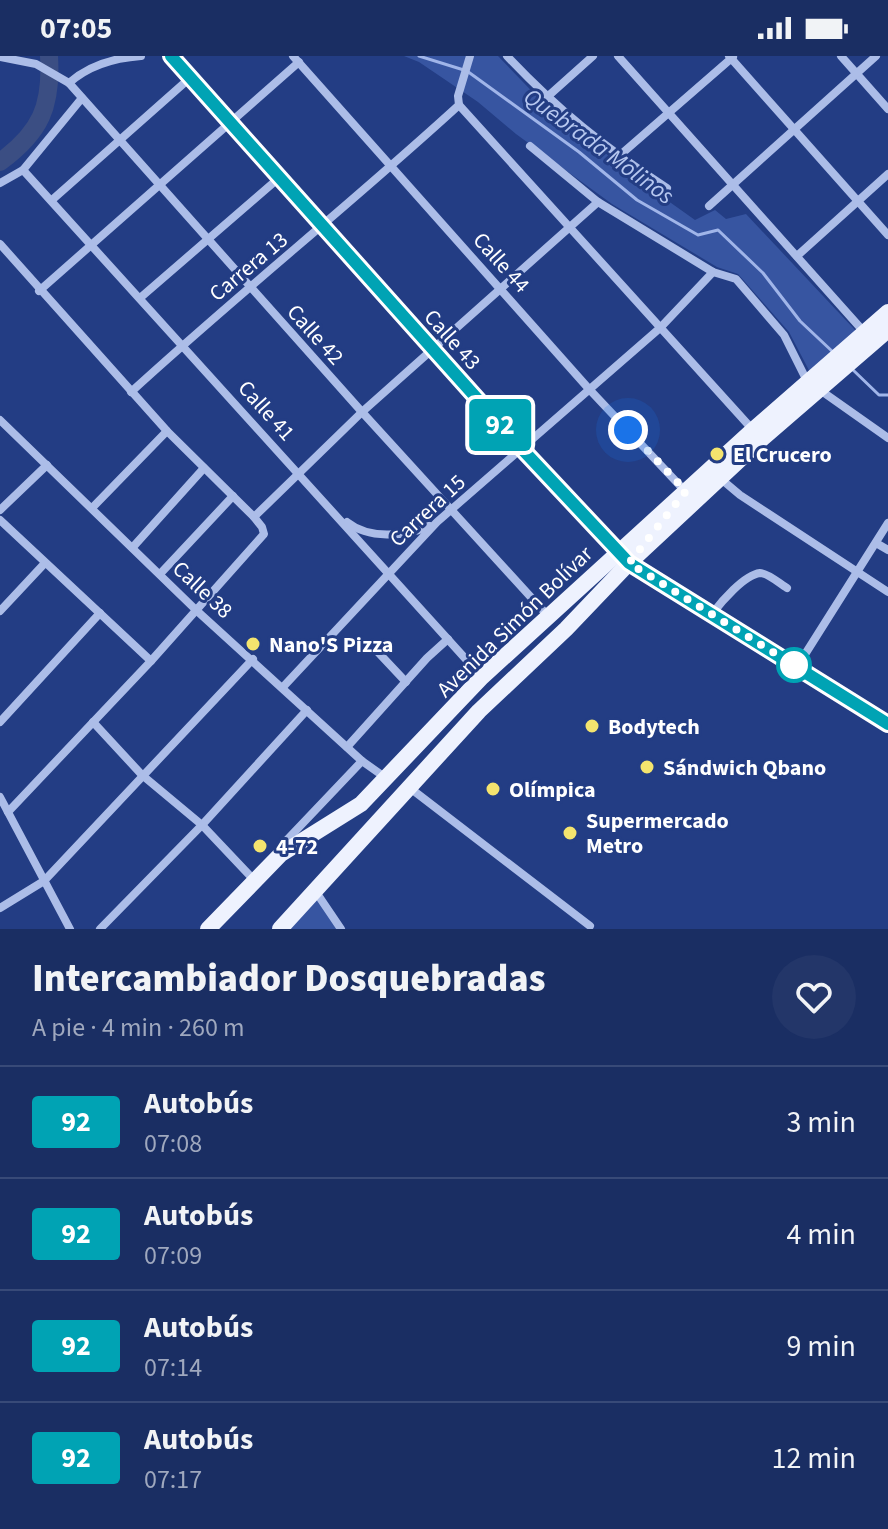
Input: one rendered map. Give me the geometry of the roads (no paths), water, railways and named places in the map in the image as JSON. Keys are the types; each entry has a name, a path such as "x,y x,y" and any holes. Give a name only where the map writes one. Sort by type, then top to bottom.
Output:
{"main road":[{"name":"Avenida Simón Bolívar","path":"854,351 865,333 888,312"},
{"name":"Avenida Simón Bolívar","path":"280,929 479,711 566,629 624,557 686,491 753,430 854,351 888,330"},
{"name":"Avenida Simón Bolívar","path":"208,929 281,854 350,812 387,779 482,677 549,617 721,479 813,386"}],"street":[{"path":"69,83 108,58 141,56"},
{"path":"170,56 184,56"},
{"name":"Calle 43","path":"170,56 522,449 624,557 887,721"},
{"path":"507,56 546,98 619,156 667,188"},
{"path":"546,98 593,56"},
{"path":"618,56 865,333"},
{"path":"841,56 888,109"},
{"path":"709,206 876,56"},
{"name":"Calle 42","path":"0,57 36,64 69,83 250,288 549,617"},
{"path":"619,156 731,57 888,235"},
{"path":"469,58 459,105 753,430"},
{"path":"39,291 92,247 296,59"},
{"name":"Calle 44","path":"296,59 589,389 686,491"},
{"path":"52,200 191,77"},
{"path":"0,183 23,170 82,98"},
{"name":"Carrera 13","path":"131,392 459,105"},
{"path":"530,146 598,202 713,272 736,279 784,335 813,386 888,438"},
{"name":"Calle 41","path":"23,170 482,677"},
{"path":"797,256 888,174"},
{"path":"140,298 280,177"},
{"path":"254,517 362,412 598,202"},
{"path":"0,244 167,431 254,517 264,534 151,661 8,812"},
{"name":"Carrera 15","path":"283,687 437,522 660,328 713,272"},
{"name":"Calle 38","path":"0,420 196,610 362,761 387,779"},
{"path":"93,507 167,431"},
{"path":"0,510 47,465"},
{"path":"133,547 204,468"},
{"path":"721,479 740,495 888,592"},
{"path":"160,574 233,496"},
{"path":"335,514 353,527 385,534 420,530 437,522"},
{"path":"0,520 151,661"},
{"path":"797,667 888,523"},
{"path":"876,543 888,550"},
{"path":"0,611 44,564"},
{"path":"712,614 731,591 757,574 763,573 787,588"},
{"path":"0,722 100,613"},
{"path":"347,747 448,639"},
{"path":"375,649 406,682"},
{"path":"0,908 44,881 253,659"},
{"path":"100,929 202,825 307,710"},
{"path":"93,722 142,775 202,825 254,880"},
{"path":"281,854 284,843 362,761"},
{"path":"410,788 590,926"},
{"path":"0,797 70,929"},
{"path":"316,892 341,929"}],"waterway":[{"path":"0,162 25,140 41,116 46,104 49,56"},
{"name":"Quebrada Molinos","path":"419,56 467,71 579,152 637,200 698,235 718,230 763,273 800,321 834,353"},
{"name":"Quebrada Molinos","path":"852,369 879,395 888,395"}],"place":[{"name":"El Crucero","path":"717,454"},
{"name":"Nano'S Pizza","path":"253,644"},
{"name":"Bodytech","path":"592,726"},
{"name":"Sándwich Qbano","path":"647,767"},
{"name":"Olímpica","path":"493,789"},
{"name":"Supermercado Metro","path":"570,833"},
{"name":"4-72","path":"260,846"}]}
